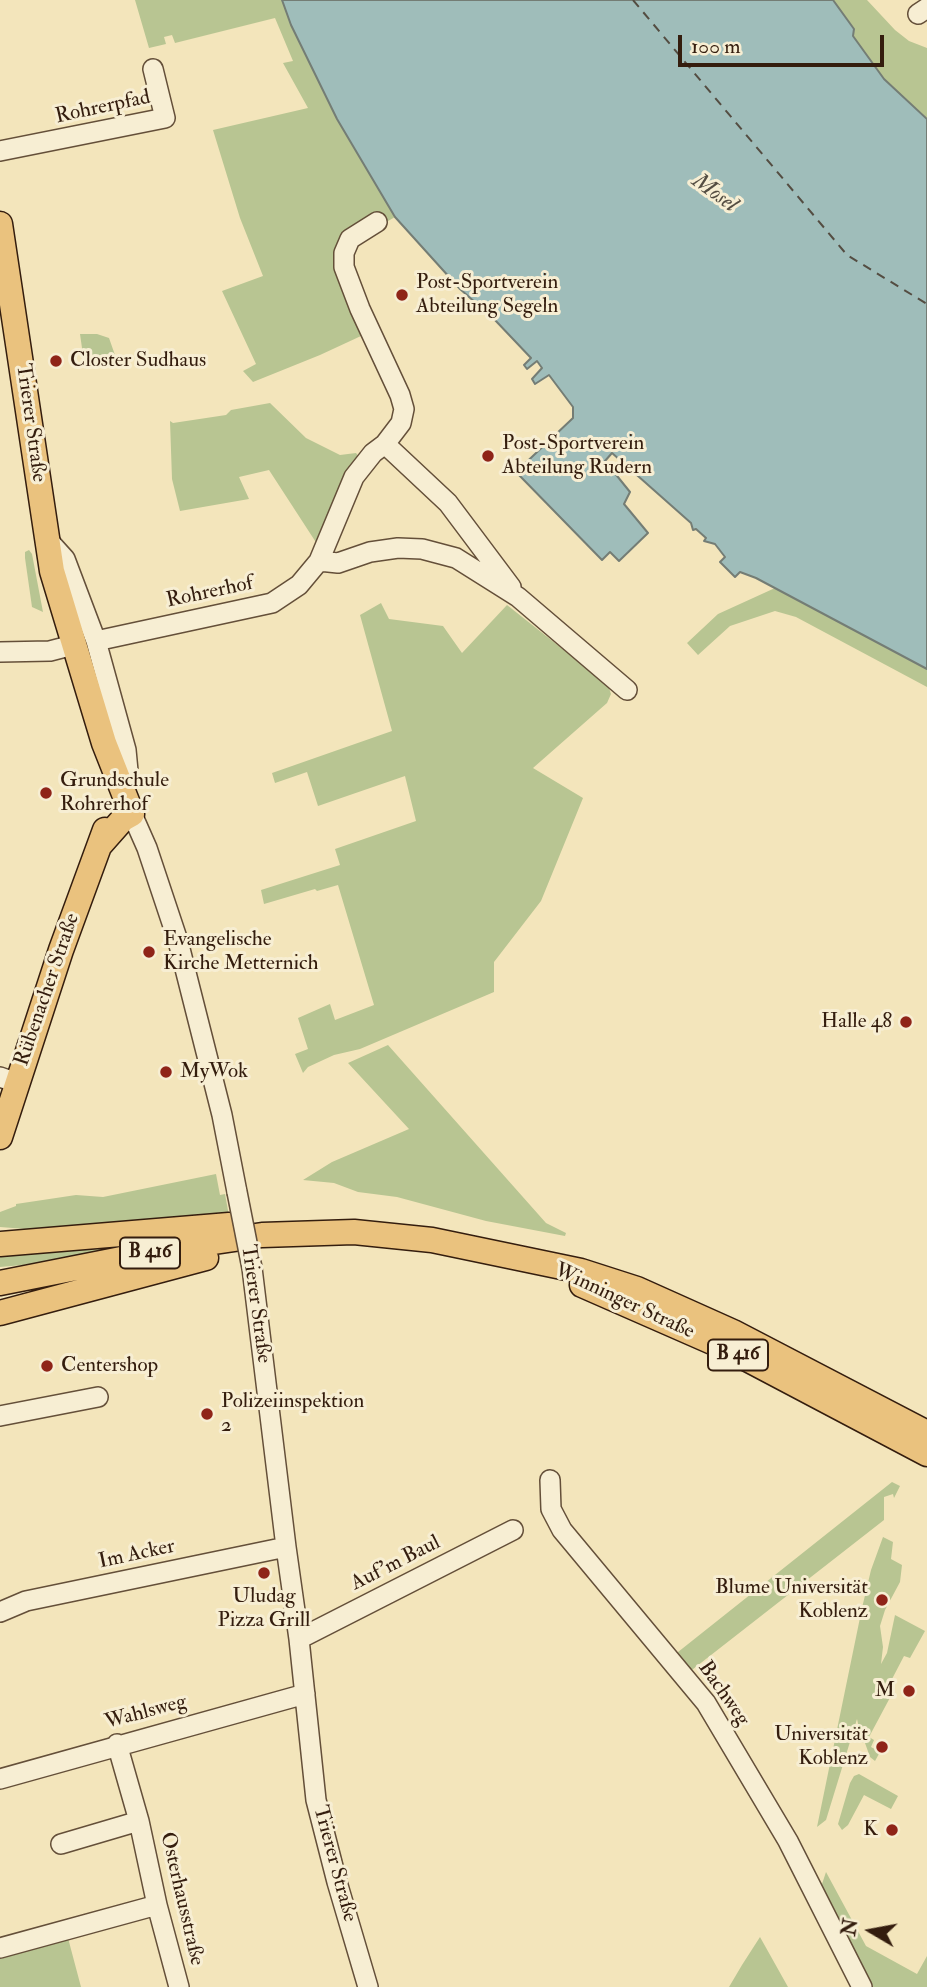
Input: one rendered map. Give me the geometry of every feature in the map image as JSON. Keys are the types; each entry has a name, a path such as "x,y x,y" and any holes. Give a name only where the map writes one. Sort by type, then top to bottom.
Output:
{"main road":[{"name":"Trierer Straße","path":"0,224 46,538 57,590 84,643 113,768 128,805"},
{"name":"Rübenacher Straße","path":"0,1137 9,1080 100,845 111,803 113,768"},
{"name":"Rübenacher Straße","path":"100,845 123,819 128,805"},
{"name":"B 416","path":"0,1244 260,1223 280,1225 302,1233"},
{"name":"Winninger Straße","path":"302,1233 354,1232 406,1237 475,1248 595,1274 649,1294 745,1338 927,1433"},
{"name":"B 416","path":"0,1283 211,1242 302,1233"},
{"path":"0,1313 172,1267 275,1245 302,1233"},
{"name":"Winninger Straße","path":"545,1265 580,1284 728,1349 927,1454"}],"street":[{"name":"Rohrerpfad","path":"0,151 165,118 153,69"},
{"name":"Rohrerhof","path":"0,652 50,651 272,603 299,585 319,561 354,477 401,423 404,409 400,395 360,309 344,267 344,253 350,239 377,222"},
{"path":"385,444 448,503 518,597"},
{"path":"319,561 338,563 370,552 398,548 422,549 456,558 518,597 628,690"},
{"name":"Trierer Straße","path":"84,643 126,750 128,805 149,854 178,941 222,1115 259,1313 316,1800 368,1987"},
{"path":"0,1416 98,1397"},
{"name":"Bachweg","path":"550,1480 551,1509 562,1530 706,1703 788,1842 862,1987"},
{"name":"Auf'm Baul","path":"299,1639 513,1530"},
{"name":"Im Acker","path":"0,1612 26,1601 285,1547"},
{"name":"Wahlsweg","path":"0,1779 305,1693"},
{"name":"Osterhausstraße","path":"117,1744 139,1821 157,1905 179,1987"},
{"name":"Osterhausstraße","path":"61,1844 139,1821"},
{"path":"0,1948 157,1905"}],"green space":[{"path":"135,0 282,0 291,26 349,140 395,217 369,232 342,236 361,336 253,382 243,371 256,364 222,291 263,276 240,218 213,130 308,108 283,63 293,61 275,18 175,43 172,35 164,37 166,44 149,48"},
{"path":"833,0 867,0 895,30 909,41 927,48 927,119 884,79 853,36 854,29"},
{"path":"80,334 97,334 109,338 115,355 113,361 105,366 85,369"},
{"path":"270,403 306,438 340,455 356,453 359,457 319,547 269,470 239,477 249,499 180,511 172,479 170,421 173,423 226,415 231,410"},
{"path":"29,550 43,612 32,607 25,558 25,552"},
{"path":"775,588 927,669 927,687 796,617 775,611 730,626 698,655 687,643 718,614"},
{"path":"381,603 389,619 443,626 462,653 507,605 608,685 611,694 607,703 533,768 583,798 541,901 494,962 494,992 360,1049 334,1055 308,1067 303,1073 295,1054 308,1049 298,1018 330,1004 335,1020 374,1005 338,885 264,904 261,890 340,865 335,849 416,821 405,776 318,806 307,772 275,783 272,773 392,731 360,615"},
{"path":"388,1045 546,1223 566,1233 565,1236 486,1221 397,1197 358,1192 334,1183 303,1180 332,1162 409,1129 348,1063"},
{"path":"216,1174 220,1195 225,1194 229,1216 38,1230 0,1227 0,1212 16,1204 76,1195 103,1197"},
{"path":"163,1238 45,1263 0,1267 0,1251"},
{"path":"892,1482 900,1486 894,1498 893,1494 884,1497 884,1520 688,1673 673,1656"},
{"path":"883,1537 893,1542 891,1559 902,1565 900,1582 880,1626 883,1647 881,1664 887,1653 895,1615 925,1631 910,1658 904,1656 892,1679 895,1681 890,1690 893,1692 869,1737 874,1740 871,1747 880,1752 875,1761 870,1757 865,1743 862,1742 857,1719 826,1820 817,1827 862,1608 871,1570"},
{"path":"859,1774 898,1796 891,1809 864,1795 848,1825 842,1830 838,1824 850,1783 854,1776"},
{"path":"826,1872 866,1946 917,1974 927,1956 927,1987 870,1987 819,1893"},
{"path":"760,1937 788,1987 729,1987 742,1965"},
{"path":"68,1938 81,1987 0,1987 0,1957"}],"water":[{"name":"Mosel","path":"282,0 833,0 854,29 853,36 884,79 927,119 927,669 756,578 740,572 735,577 720,562 725,557 715,544 704,541 706,538 696,529 693,530 691,523 612,453 605,461 630,492 624,504 648,533 619,561 610,552 602,560 516,472 573,418 573,407 549,375 535,384 532,379 542,368 537,361 527,369 524,365 531,358 494,319 460,289 395,217 337,119 291,25"}],"ferry route":[{"path":"633,0 847,255 927,304"}],"place":[{"name":"Post-Sportverein Abteilung Segeln","path":"402,295"},
{"name":"Closter Sudhaus","path":"56,361"},
{"name":"Post-Sportverein Abteilung Rudern","path":"488,456"},
{"name":"Grundschule Rohrerhof","path":"46,793"},
{"name":"Evangelische Kirche Metternich","path":"149,952"},
{"name":"Halle 48","path":"906,1022"},
{"name":"MyWok","path":"166,1072"},
{"name":"Centershop","path":"47,1366"},
{"name":"Polizeiinspektion 2","path":"207,1414"},
{"name":"Uludag Pizza Grill","path":"264,1573"},
{"name":"Blume Universität Koblenz","path":"882,1600"},
{"name":"M","path":"909,1691"},
{"name":"Universität Koblenz","path":"882,1747"},
{"name":"K","path":"892,1830"}]}
